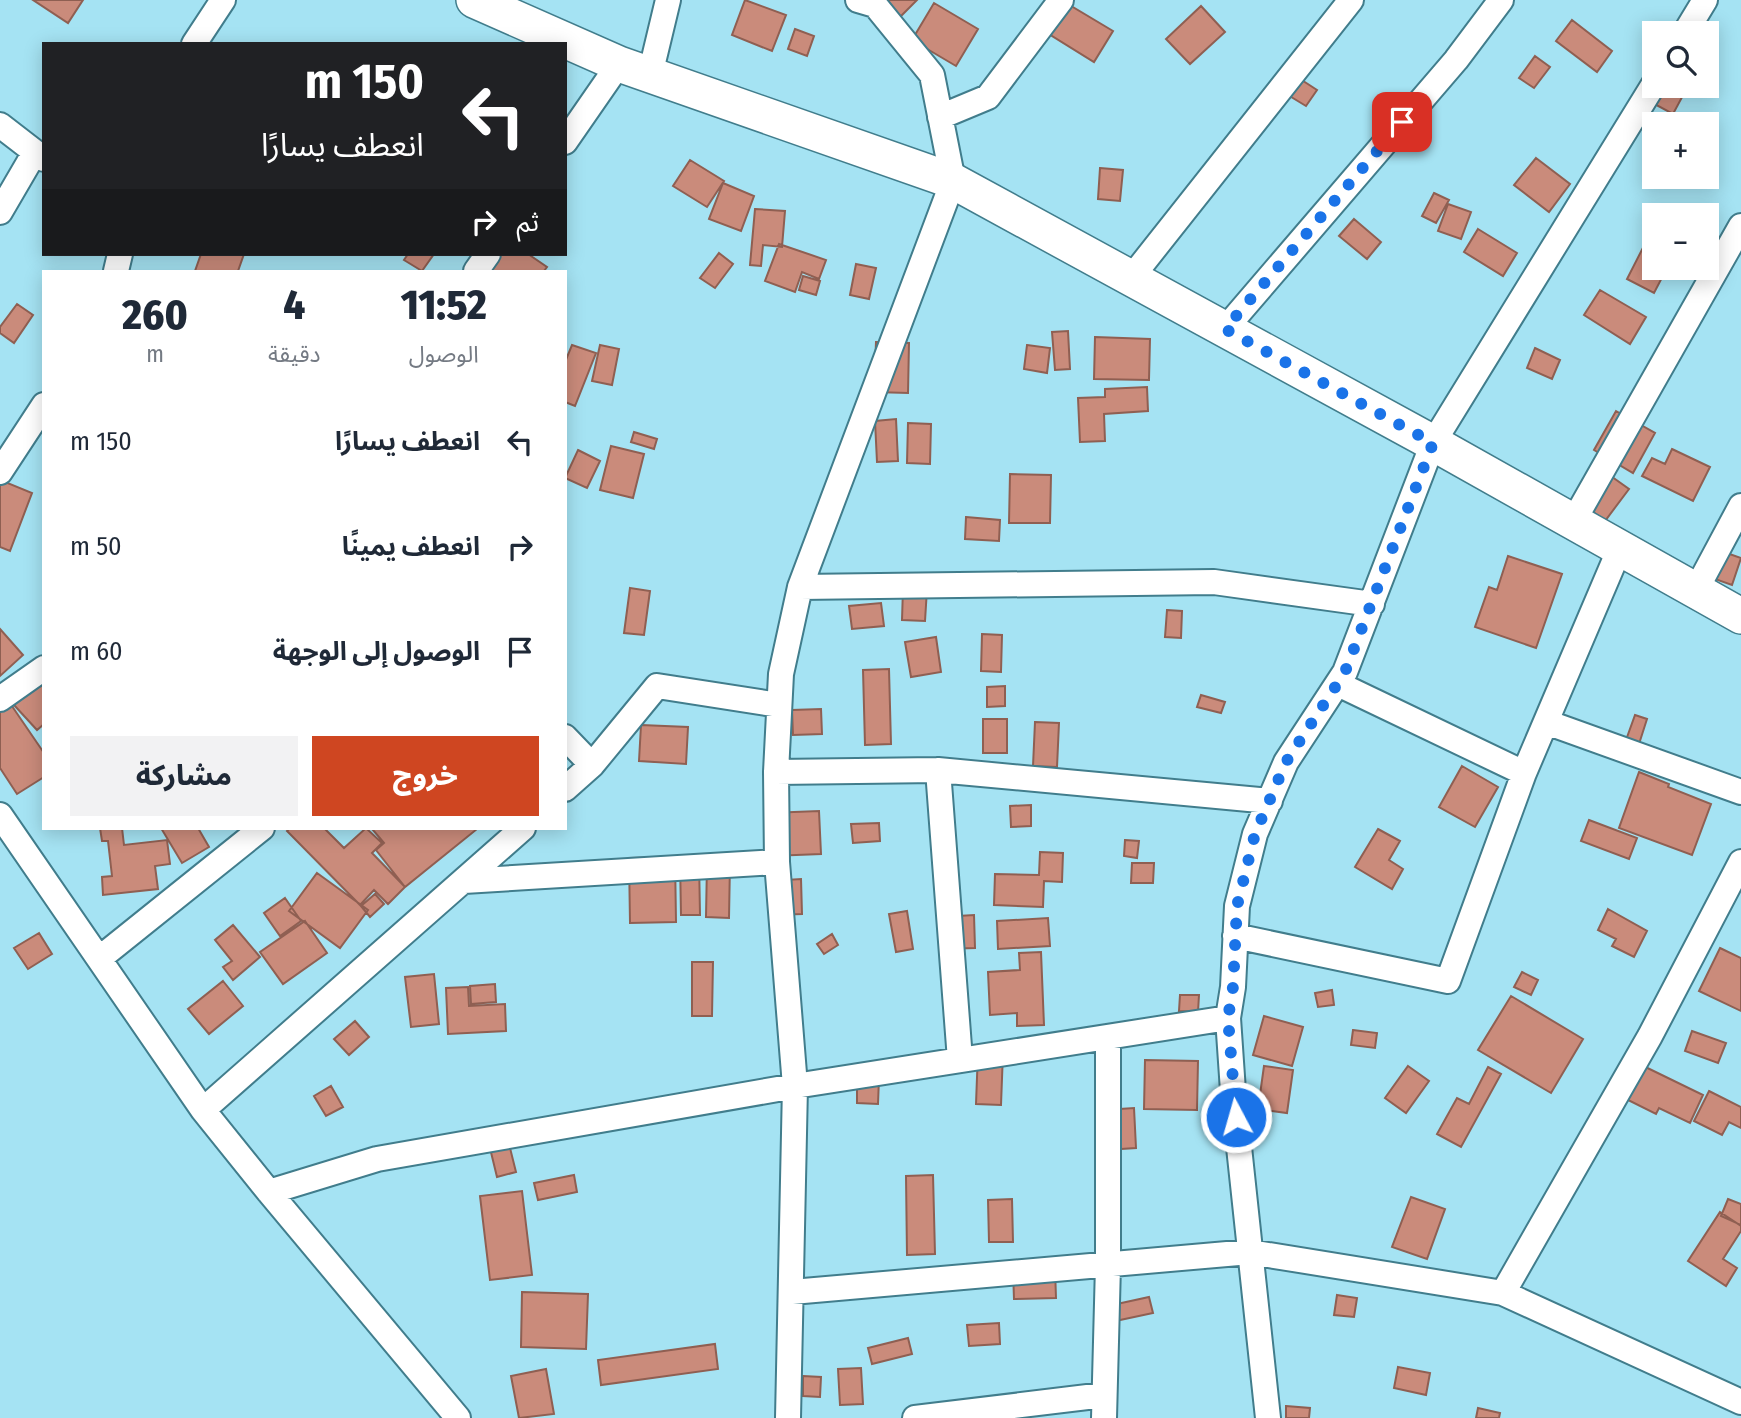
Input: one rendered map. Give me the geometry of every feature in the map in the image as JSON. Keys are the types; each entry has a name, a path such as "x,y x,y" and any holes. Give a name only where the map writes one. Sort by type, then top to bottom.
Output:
{"street":[{"path":"195,42 223,0"},
{"path":"474,0 634,69 953,181 1433,443 1741,616"},
{"path":"567,140 634,69 668,0"},
{"path":"788,1418 794,1086 777,862 776,772 781,674 800,587 953,181 932,75 875,5 858,0"},
{"path":"940,117 988,97 1061,0"},
{"path":"1131,278 1352,0"},
{"path":"1225,329 1455,61 1501,0"},
{"path":"1692,21 1705,0"},
{"path":"1268,1418 1233,1091 1228,1018 1233,987 1237,906 1252,846 1286,762 1345,672 1433,443 1645,98"},
{"path":"0,125 39,156 0,212"},
{"path":"1573,522 1741,226"},
{"path":"0,472 42,408"},
{"path":"1696,590 1741,506"},
{"path":"1235,936 1448,981 1524,773 1620,548"},
{"path":"800,587 1214,582 1372,604"},
{"path":"0,699 42,668"},
{"path":"1338,684 1524,773"},
{"path":"567,787 592,765 657,686 779,705"},
{"path":"1546,722 1741,792"},
{"path":"567,739 592,765"},
{"path":"776,772 939,770 1270,801"},
{"path":"939,770 960,1060"},
{"path":"0,815 204,1110 458,1418"},
{"path":"100,958 260,830"},
{"path":"204,1110 521,830"},
{"path":"464,881 777,862"},
{"path":"1503,1293 1650,1036 1741,862"},
{"path":"269,1192 377,1159 794,1086 1228,1018"},
{"path":"915,1418 1104,1406 1108,1265 1108,1037"},
{"path":"792,1292 1250,1252 1503,1293 1741,1402"}],"building":[{"path":"33,0 83,0 68,23"},
{"path":"745,0 786,15 772,51 732,35"},
{"path":"878,0 917,0 898,19"},
{"path":"1061,0 1113,31 1094,62 1036,26"},
{"path":"934,3 978,29 956,66 912,40"},
{"path":"1201,6 1225,32 1190,64 1166,39"},
{"path":"1572,20 1612,51 1597,72 1556,41"},
{"path":"795,29 814,36 807,56 788,49"},
{"path":"1535,56 1550,67 1534,88 1519,78"},
{"path":"1294,75 1317,90 1306,106 1283,92"},
{"path":"1648,98 1682,98 1674,112 1647,100"},
{"path":"1536,158 1570,184 1549,212 1514,185"},
{"path":"690,160 724,181 707,207 673,186"},
{"path":"1100,168 1123,170 1120,201 1098,199"},
{"path":"723,183 754,196 741,231 709,219"},
{"path":"1434,193 1449,200 1436,223 1422,216"},
{"path":"1448,204 1471,212 1461,239 1438,231"},
{"path":"755,209 785,211 782,247 763,245 761,266 750,265"},
{"path":"1354,219 1381,242 1367,259 1339,236"},
{"path":"1478,229 1517,253 1503,276 1464,252"},
{"path":"779,244 826,260 819,279 802,272 795,292 765,281"},
{"path":"1642,250 1642,280 1661,280 1654,293 1627,279"},
{"path":"719,253 733,264 715,288 700,278"},
{"path":"200,256 243,256 238,270 195,270"},
{"path":"407,256 433,256 423,270 404,260"},
{"path":"491,256 531,256 547,267 545,270 487,270"},
{"path":"856,264 876,268 869,299 850,295"},
{"path":"803,276 820,281 816,295 799,290"},
{"path":"1600,290 1646,317 1630,344 1584,315"},
{"path":"17,304 33,315 14,343 0,333 0,327"},
{"path":"1068,331 1070,369 1055,370 1052,332"},
{"path":"1095,337 1150,339 1149,380 1094,379"},
{"path":"876,342 909,343 908,393 874,392"},
{"path":"572,345 596,353 575,406 567,403 567,357"},
{"path":"600,345 619,349 612,385 592,381"},
{"path":"1027,345 1050,348 1047,373 1024,369"},
{"path":"1535,348 1560,360 1552,379 1527,368"},
{"path":"1147,387 1148,411 1104,414 1105,441 1080,442 1078,398 1105,397 1105,389"},
{"path":"1616,411 1655,433 1633,473 1594,450"},
{"path":"896,419 898,461 877,462 875,421"},
{"path":"908,423 931,424 930,464 907,463"},
{"path":"634,432 657,439 654,449 631,442"},
{"path":"611,446 644,454 633,498 600,490"},
{"path":"1672,449 1710,467 1693,501 1642,476 1652,458 1665,464"},
{"path":"578,450 600,461 587,488 567,479"},
{"path":"1010,474 1051,475 1050,523 1009,523"},
{"path":"1608,474 1629,489 1605,521 1584,505"},
{"path":"0,480 32,493 10,551 0,547"},
{"path":"966,517 1000,520 999,541 965,539"},
{"path":"1721,551 1741,558 1732,585 1712,578"},
{"path":"1508,556 1562,574 1536,648 1475,627 1489,587 1497,590"},
{"path":"630,588 650,591 644,635 624,633"},
{"path":"903,588 927,589 925,621 902,620"},
{"path":"881,603 884,626 852,629 849,606"},
{"path":"1167,610 1182,611 1181,638 1165,637"},
{"path":"0,629 23,655 0,676"},
{"path":"982,634 1002,635 1001,672 981,671"},
{"path":"936,637 941,672 911,677 905,642"},
{"path":"889,669 891,744 865,745 863,670"},
{"path":"28,671 42,686 42,726 37,730 3,693"},
{"path":"1005,686 1005,706 987,707 987,687"},
{"path":"3,693 42,750 42,778 17,794 0,768 0,695"},
{"path":"1201,695 1225,702 1221,713 1197,707"},
{"path":"821,709 822,734 793,735 792,710"},
{"path":"1635,715 1647,719 1639,744 1626,740"},
{"path":"983,719 1007,719 1007,753 983,753"},
{"path":"1035,722 1059,723 1057,767 1033,766"},
{"path":"641,725 688,727 686,764 639,761"},
{"path":"1462,766 1498,787 1475,827 1439,807"},
{"path":"1639,772 1711,804 1692,855 1619,828"},
{"path":"1031,805 1031,826 1011,827 1010,806"},
{"path":"819,811 821,854 771,856 769,813"},
{"path":"1589,820 1637,838 1629,859 1581,841"},
{"path":"879,823 880,841 853,843 851,824"},
{"path":"1378,829 1400,841 1389,860 1403,869 1392,889 1355,867"},
{"path":"100,830 122,830 124,845 167,840 170,864 155,866 158,889 103,895 102,877 112,876 108,841 102,841"},
{"path":"162,830 199,830 209,847 182,863"},
{"path":"326,830 344,848 364,830 368,830 382,843 372,853 405,887 388,904 374,890 360,905 287,831"},
{"path":"373,830 476,830 405,887 376,850 384,843"},
{"path":"1125,840 1139,841 1137,858 1124,856"},
{"path":"1040,852 1063,853 1062,882 1044,881 1043,907 994,905 995,874 1039,875"},
{"path":"675,857 676,922 630,923 629,858"},
{"path":"699,859 700,915 681,915 680,860"},
{"path":"707,863 730,863 729,918 706,917"},
{"path":"1132,863 1154,863 1153,883 1131,883"},
{"path":"317,873 368,910 340,948 289,911"},
{"path":"801,879 802,914 772,915 770,881"},
{"path":"375,894 384,904 370,917 361,906"},
{"path":"285,898 301,921 280,936 264,913"},
{"path":"1608,909 1647,931 1634,957 1612,946 1616,939 1598,930"},
{"path":"907,911 913,949 896,952 889,914"},
{"path":"974,915 975,948 943,949 941,917"},
{"path":"1048,918 1050,946 998,949 997,921"},
{"path":"305,921 327,953 283,984 260,952"},
{"path":"233,925 260,957 233,980 223,967 232,961 215,940"},
{"path":"39,933 52,954 28,969 14,948"},
{"path":"832,934 838,945 824,954 817,944"},
{"path":"1720,948 1741,958 1741,1011 1699,991"},
{"path":"1041,952 1044,1025 1017,1026 1017,1013 990,1015 988,972 1020,970 1019,953"},
{"path":"692,962 713,962 712,1016 692,1016"},
{"path":"1522,972 1538,980 1531,995 1514,987"},
{"path":"434,974 439,1024 411,1027 405,977"},
{"path":"223,981 243,1006 209,1034 188,1009"},
{"path":"495,984 496,1002 471,1004 470,986"},
{"path":"468,987 469,1006 505,1004 506,1031 448,1034 446,988"},
{"path":"1332,990 1334,1005 1318,1007 1315,993"},
{"path":"1180,995 1199,995 1198,1012 1179,1011"},
{"path":"1511,996 1583,1039 1551,1093 1478,1050"},
{"path":"1264,1016 1303,1027 1292,1066 1253,1055"},
{"path":"355,1021 369,1037 349,1055 334,1039"},
{"path":"1353,1030 1377,1033 1375,1048 1351,1045"},
{"path":"1692,1031 1726,1043 1718,1063 1685,1051"},
{"path":"978,1051 1003,1052 1001,1105 976,1104"},
{"path":"1629,1059 1703,1095 1690,1123 1659,1108 1656,1114 1612,1092"},
{"path":"1145,1060 1198,1061 1197,1110 1144,1109"},
{"path":"1264,1066 1293,1070 1287,1113 1258,1109"},
{"path":"1408,1066 1429,1081 1406,1113 1385,1098"},
{"path":"1488,1067 1501,1074 1461,1147 1437,1134 1457,1098 1469,1104"},
{"path":"857,1078 879,1078 878,1104 857,1103"},
{"path":"331,1086 343,1107 326,1116 314,1096"},
{"path":"1709,1091 1741,1107 1741,1128 1729,1122 1722,1135 1694,1121"},
{"path":"1134,1108 1136,1148 1106,1150 1104,1110"},
{"path":"508,1140 516,1172 497,1177 489,1144"},
{"path":"574,1175 577,1192 538,1200 534,1183"},
{"path":"933,1175 935,1254 907,1255 906,1176"},
{"path":"522,1191 532,1275 490,1280 480,1196"},
{"path":"1411,1197 1445,1209 1427,1259 1392,1247"},
{"path":"1012,1199 1013,1242 989,1242 988,1200"},
{"path":"1728,1199 1741,1204 1741,1225 1721,1216"},
{"path":"1720,1212 1741,1226 1741,1231 1723,1259 1737,1268 1726,1286 1688,1261"},
{"path":"1055,1268 1056,1298 1014,1299 1013,1270"},
{"path":"522,1292 588,1294 586,1349 521,1347"},
{"path":"1337,1295 1357,1298 1354,1317 1334,1315"},
{"path":"1149,1297 1153,1313 1106,1323 1103,1307"},
{"path":"999,1323 1000,1344 969,1346 967,1325"},
{"path":"908,1338 912,1354 872,1364 868,1348"},
{"path":"715,1344 718,1369 601,1385 598,1360"},
{"path":"1398,1367 1430,1373 1426,1395 1394,1388"},
{"path":"861,1368 863,1404 840,1405 838,1369"},
{"path":"546,1369 554,1414 519,1418 511,1376"},
{"path":"803,1376 821,1377 820,1397 803,1396"},
{"path":"1286,1406 1310,1408 1309,1418 1286,1418"},
{"path":"1478,1408 1500,1413 1499,1418 1476,1418"}],"route":[{"path":"1236,1117 1228,1018 1233,987 1237,906 1255,834 1286,762 1345,672 1433,443 1225,329 1402,122"}]}
